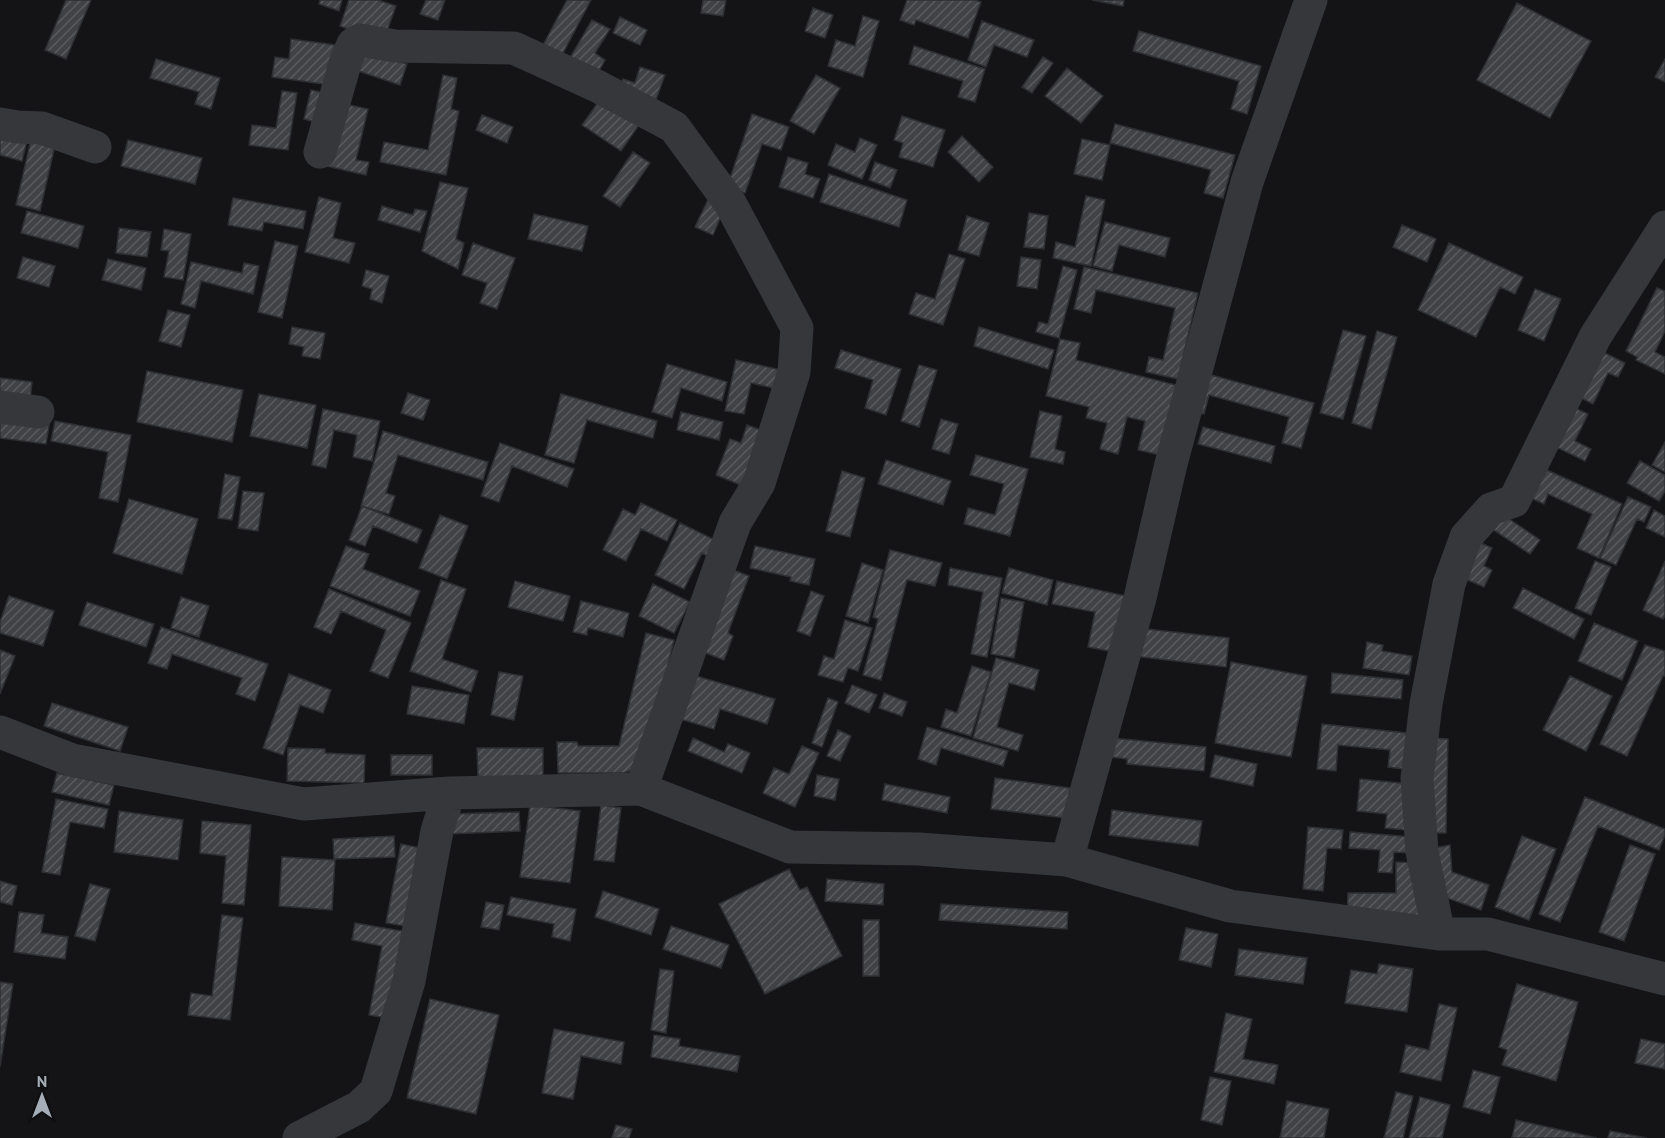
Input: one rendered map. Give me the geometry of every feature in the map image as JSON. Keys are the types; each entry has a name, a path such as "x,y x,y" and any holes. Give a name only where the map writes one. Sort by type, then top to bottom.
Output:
{"street":[{"path":"1067,860 1140,598 1171,464 1247,182 1311,0"},
{"path":"320,152 346,60 353,44 360,40 395,46 514,48 597,86 674,127 730,203 797,328 794,372 759,483 735,523 641,789"},
{"path":"0,124 42,128 95,147"},
{"path":"1439,934 1422,852 1417,778 1426,704 1449,584 1466,537 1491,509 1514,501 1595,337 1665,227"},
{"path":"0,407 39,412"},
{"path":"0,732 72,760 304,804 449,794 641,789 790,846 919,849 1067,860 1230,906 1439,934 1488,934 1665,979"},
{"path":"298,1138 359,1107 376,1091 409,981 437,831 449,794"}],"building":[{"path":"66,0 91,0 66,59 45,50"},
{"path":"320,0 342,0 339,11 319,4"},
{"path":"349,0 378,0 396,6 383,42 340,26"},
{"path":"426,0 445,0 438,20 420,14"},
{"path":"567,0 591,0 561,57 542,47"},
{"path":"703,0 726,0 723,16 701,13"},
{"path":"907,0 975,0 981,2 968,38 916,20 914,25 900,20"},
{"path":"1092,0 1124,0 1123,6"},
{"path":"1517,3 1591,41 1550,118 1477,80"},
{"path":"813,8 833,15 825,38 805,31"},
{"path":"863,16 879,21 863,77 828,66 836,40 855,46"},
{"path":"620,17 647,30 640,45 613,33"},
{"path":"592,20 610,29 595,53 605,60 595,78 567,63"},
{"path":"982,21 1034,40 1027,57 994,45 986,67 968,60"},
{"path":"1139,31 1261,66 1247,114 1231,109 1239,81 1133,51"},
{"path":"291,39 335,45 330,85 272,77 275,57 289,59"},
{"path":"914,46 985,69 975,102 958,97 963,81 909,64"},
{"path":"356,47 407,64 400,85 349,68"},
{"path":"1043,57 1053,63 1032,93 1022,87"},
{"path":"156,59 220,78 211,109 195,104 199,92 150,78"},
{"path":"1665,59 1665,82 1655,77"},
{"path":"640,67 665,75 654,105 618,93 623,79 635,83"},
{"path":"1067,68 1103,96 1081,123 1045,96"},
{"path":"443,75 457,78 451,109 459,111 446,175 380,162 384,142 428,150"},
{"path":"816,75 840,88 814,134 790,121"},
{"path":"311,90 330,94 322,124 304,119"},
{"path":"282,91 297,93 288,150 249,145 252,125 276,128"},
{"path":"604,94 643,119 621,151 582,125"},
{"path":"340,103 368,109 356,160 369,162 366,175 326,166"},
{"path":"752,114 789,127 781,150 762,144 745,193 727,187"},
{"path":"482,115 513,127 507,143 476,130"},
{"path":"902,116 945,130 933,167 899,157 903,143 894,140"},
{"path":"1115,124 1235,155 1223,198 1204,193 1211,170 1110,143"},
{"path":"0,134 27,141 22,161 0,155"},
{"path":"32,135 56,141 40,211 16,205"},
{"path":"962,136 993,167 979,182 948,152"},
{"path":"860,138 877,145 862,179 828,165 836,144 855,152"},
{"path":"1082,139 1110,145 1102,180 1074,174"},
{"path":"128,140 202,158 195,184 121,166"},
{"path":"633,152 650,163 620,207 603,196"},
{"path":"788,157 808,163 805,174 820,179 813,198 779,187"},
{"path":"875,162 897,170 890,188 869,180"},
{"path":"829,174 907,200 899,227 820,202"},
{"path":"440,182 468,188 456,239 464,243 458,269 422,251"},
{"path":"1086,196 1105,200 1091,266 1053,258 1056,242 1075,247"},
{"path":"319,197 341,203 333,238 355,243 349,263 305,252"},
{"path":"233,198 306,211 303,229 264,222 262,231 228,225"},
{"path":"708,200 725,207 713,235 695,227"},
{"path":"382,206 413,215 415,209 427,211 420,232 378,220"},
{"path":"27,211 84,226 78,248 21,233"},
{"path":"1029,213 1048,216 1044,249 1024,247"},
{"path":"534,214 588,226 582,251 528,239"},
{"path":"967,216 989,223 979,256 958,250"},
{"path":"1105,222 1170,238 1165,257 1119,245 1112,271 1093,266"},
{"path":"1402,225 1436,239 1427,262 1393,247"},
{"path":"119,228 151,232 147,257 116,253"},
{"path":"164,229 191,234 183,280 164,277 169,251 161,250"},
{"path":"275,241 298,246 282,318 258,312"},
{"path":"473,243 515,258 497,309 480,303 487,283 462,275"},
{"path":"1449,243 1523,277 1515,294 1500,287 1476,337 1418,310"},
{"path":"949,254 965,259 943,325 909,314 916,293 935,299"},
{"path":"23,257 55,266 49,287 17,278"},
{"path":"1021,257 1041,260 1037,289 1017,286"},
{"path":"108,259 146,268 141,290 102,280"},
{"path":"191,262 242,273 244,263 259,266 253,294 201,281 195,308 181,304"},
{"path":"1063,266 1077,270 1059,338 1036,332 1039,322 1048,324"},
{"path":"1084,267 1198,293 1178,379 1146,372 1149,357 1163,360 1175,308 1096,290 1091,313 1074,309"},
{"path":"366,270 389,276 382,303 370,299 372,289 362,286"},
{"path":"1657,288 1665,291 1665,331 1655,352 1665,357 1665,374 1636,360 1637,357 1626,351"},
{"path":"1535,289 1561,299 1544,341 1518,330"},
{"path":"168,310 190,315 181,347 159,341"},
{"path":"292,327 325,333 320,359 302,356 304,347 289,344"},
{"path":"979,327 1054,350 1048,369 974,346"},
{"path":"1343,330 1366,336 1343,419 1320,413"},
{"path":"1377,331 1397,337 1371,429 1352,423"},
{"path":"1060,339 1080,343 1076,360 1176,385 1160,455 1138,450 1145,421 1127,417 1118,454 1100,449 1107,423 1086,418 1089,407 1046,396"},
{"path":"841,350 901,369 886,415 865,408 873,380 835,368"},
{"path":"1599,350 1625,363 1618,377 1608,373 1593,404 1577,396"},
{"path":"736,360 782,370 778,389 751,383 744,414 725,411"},
{"path":"667,364 727,382 722,401 681,388 672,418 652,412"},
{"path":"919,365 937,370 919,427 901,421"},
{"path":"147,371 243,390 232,442 137,422"},
{"path":"1204,373 1314,403 1301,448 1282,443 1289,417 1209,395 1204,414 1193,411"},
{"path":"0,378 32,382 30,401 0,397"},
{"path":"408,393 430,400 423,420 401,413"},
{"path":"259,394 316,405 307,448 250,436"},
{"path":"561,394 657,421 653,438 587,420 574,463 545,455"},
{"path":"1573,407 1588,414 1575,441 1591,449 1585,461 1554,446"},
{"path":"323,409 380,421 372,461 353,457 357,435 334,430 326,468 312,465"},
{"path":"1040,411 1062,416 1055,449 1065,452 1063,464 1030,457"},
{"path":"0,412 50,420 46,444 0,438"},
{"path":"681,412 723,422 719,440 677,430"},
{"path":"941,419 958,424 949,454 932,449"},
{"path":"55,421 131,435 118,502 99,498 108,452 51,441"},
{"path":"747,425 764,431 743,486 716,475 730,439 741,443"},
{"path":"1203,427 1275,446 1271,463 1198,444"},
{"path":"383,431 488,462 483,480 398,455 386,493 395,496 389,514 361,506"},
{"path":"1665,442 1665,472 1652,465"},
{"path":"500,443 574,469 567,487 512,466 499,502 481,496"},
{"path":"976,455 1028,469 1010,536 964,524 968,508 995,515 1004,484 970,475"},
{"path":"886,460 951,481 943,505 878,484"},
{"path":"1640,461 1665,475 1665,491 1659,501 1627,483"},
{"path":"1538,466 1622,504 1599,558 1577,548 1592,514 1548,494 1544,504 1524,495"},
{"path":"842,471 865,478 850,537 826,531"},
{"path":"225,474 240,477 232,520 218,518"},
{"path":"243,491 264,493 258,531 238,528"},
{"path":"1628,497 1651,507 1644,522 1637,519 1616,565 1600,558"},
{"path":"129,499 198,519 182,574 113,553"},
{"path":"641,503 677,520 667,541 641,529 626,561 603,550 623,509 635,515"},
{"path":"362,506 422,530 417,543 373,526 365,546 349,540"},
{"path":"1654,510 1665,516 1665,537 1646,528"},
{"path":"1499,512 1540,540 1530,554 1489,527"},
{"path":"440,515 468,526 447,579 419,568"},
{"path":"680,523 717,541 709,557 702,553 684,589 655,575"},
{"path":"1472,539 1492,548 1484,566 1492,570 1484,587 1456,575"},
{"path":"346,546 369,554 363,569 420,591 410,616 330,586"},
{"path":"755,546 815,559 809,585 790,581 791,577 750,568"},
{"path":"890,550 942,563 935,586 907,580 881,680 863,675 878,619 873,617"},
{"path":"1595,561 1611,567 1591,615 1575,608"},
{"path":"1665,561 1665,616 1663,619 1643,610"},
{"path":"862,563 883,570 868,623 846,616"},
{"path":"728,568 749,576 728,633 733,636 724,660 698,650"},
{"path":"950,568 1002,578 987,657 971,654 983,592 948,585"},
{"path":"1009,568 1053,580 1047,605 1002,593"},
{"path":"441,580 466,589 442,659 478,671 471,692 410,671"},
{"path":"515,581 570,596 563,621 508,607"},
{"path":"1057,581 1126,596 1114,652 1088,647 1095,612 1052,604"},
{"path":"653,584 690,602 674,633 639,616"},
{"path":"1523,588 1584,619 1574,639 1513,608"},
{"path":"329,589 411,623 388,678 370,671 386,630 341,611 331,634 314,627"},
{"path":"811,591 824,596 810,636 797,631"},
{"path":"9,596 54,611 43,646 0,633 0,622"},
{"path":"181,597 209,606 199,637 171,628"},
{"path":"1001,598 1024,602 1014,658 991,654"},
{"path":"581,601 629,613 623,637 588,628 587,635 573,632"},
{"path":"87,602 154,624 146,647 79,625"},
{"path":"845,620 872,628 858,671 848,668 843,682 818,675 824,656 834,659"},
{"path":"1594,623 1638,641 1622,680 1578,661"},
{"path":"161,627 268,664 255,701 236,694 242,678 172,654 167,669 148,663"},
{"path":"1137,628 1229,638 1226,667 1134,656"},
{"path":"646,633 674,640 644,765 624,773 558,773 557,742 577,742 578,746 619,746"},
{"path":"1367,642 1383,645 1382,651 1412,656 1409,675 1363,668"},
{"path":"1645,645 1665,651 1665,676 1663,676 1627,756 1600,744"},
{"path":"0,650 15,656 0,694"},
{"path":"996,658 1039,670 1034,690 1009,683 997,727 1023,735 1018,751 973,738"},
{"path":"1231,662 1307,676 1291,757 1215,743"},
{"path":"972,666 991,672 971,736 941,727 946,709 957,713"},
{"path":"499,672 523,676 514,720 491,715"},
{"path":"686,673 775,699 767,724 720,709 714,729 673,717"},
{"path":"1332,673 1403,680 1401,699 1331,693"},
{"path":"289,674 331,690 323,713 300,705 283,755 263,748"},
{"path":"1570,676 1612,696 1586,751 1543,730"},
{"path":"852,685 877,695 869,713 845,703"},
{"path":"412,686 469,695 464,724 407,714"},
{"path":"884,693 907,702 902,716 879,708"},
{"path":"828,698 838,702 822,747 812,743"},
{"path":"52,703 128,727 120,751 44,726"},
{"path":"1322,724 1407,733 1403,769 1388,767 1390,750 1338,745 1336,771 1317,769"},
{"path":"927,727 1008,751 1003,766 941,748 936,765 918,759"},
{"path":"838,730 851,736 840,761 827,756"},
{"path":"693,738 724,752 728,744 750,753 742,773 688,751"},
{"path":"1112,738 1206,747 1204,771 1127,764 1127,759 1111,757"},
{"path":"1430,738 1448,739 1446,833 1429,833"},
{"path":"802,746 819,753 795,807 763,793 774,768 789,774"},
{"path":"288,748 325,749 325,753 365,755 364,783 287,781"},
{"path":"477,748 543,748 543,777 478,778"},
{"path":"391,755 432,755 432,775 391,775"},
{"path":"1215,755 1257,764 1253,786 1210,777"},
{"path":"57,773 114,785 109,805 52,792"},
{"path":"817,775 839,779 835,800 814,796"},
{"path":"995,778 1077,789 1073,819 991,809"},
{"path":"1360,779 1410,784 1406,830 1385,828 1387,814 1357,811"},
{"path":"885,784 950,797 947,813 882,800"},
{"path":"1585,797 1665,829 1665,835 1659,850 1598,826 1560,922 1539,914"},
{"path":"56,799 108,809 104,828 70,822 60,875 42,872"},
{"path":"530,805 580,811 570,883 520,877"},
{"path":"601,805 621,808 614,862 594,860"},
{"path":"1112,810 1202,821 1198,846 1109,835"},
{"path":"119,811 183,820 178,860 114,852"},
{"path":"519,812 520,831 448,834 448,814"},
{"path":"202,821 251,825 244,905 222,903 226,856 200,853"},
{"path":"1308,827 1343,830 1341,849 1327,848 1323,891 1303,889"},
{"path":"1350,832 1413,837 1411,853 1394,852 1392,873 1378,872 1380,850 1349,848"},
{"path":"394,836 395,857 334,859 333,839"},
{"path":"1522,836 1556,849 1529,920 1495,907"},
{"path":"401,844 426,849 411,927 386,923"},
{"path":"1450,845 1452,872 1489,885 1481,910 1444,897 1424,850"},
{"path":"1630,845 1655,854 1624,941 1599,932"},
{"path":"282,857 335,860 332,910 279,906"},
{"path":"1396,862 1423,863 1422,918 1347,916 1348,893 1396,893"},
{"path":"789,869 800,890 807,887 842,956 765,994 719,904"},
{"path":"827,879 884,884 883,905 825,901"},
{"path":"0,881 17,886 12,905 0,902"},
{"path":"90,884 110,889 95,941 75,936"},
{"path":"603,891 659,909 651,935 595,917"},
{"path":"511,897 576,909 570,941 552,937 554,924 507,915"},
{"path":"486,902 504,905 499,930 481,927"},
{"path":"941,904 1068,912 1067,929 939,920"},
{"path":"19,912 44,915 41,933 68,937 65,959 14,952"},
{"path":"222,915 243,918 230,1020 188,1015 191,993 212,996"},
{"path":"863,920 879,920 879,976 863,976"},
{"path":"355,923 408,932 392,1019 369,1015 382,946 352,940"},
{"path":"671,926 729,945 721,968 663,949"},
{"path":"1186,928 1218,934 1211,967 1179,960"},
{"path":"1239,949 1307,958 1303,984 1235,975"},
{"path":"1379,964 1413,969 1407,1012 1345,1003 1351,970 1377,974"},
{"path":"660,969 674,971 666,1033 651,1030"},
{"path":"0,982 13,984 0,1067"},
{"path":"1517,984 1578,1002 1556,1081 1502,1065 1507,1050 1499,1047"},
{"path":"430,999 499,1015 476,1114 407,1098"},
{"path":"1439,1004 1457,1008 1441,1081 1400,1072 1406,1045 1429,1050"},
{"path":"1226,1013 1252,1019 1243,1059 1278,1065 1274,1084 1214,1072"},
{"path":"554,1029 624,1042 621,1064 581,1056 573,1099 542,1093"},
{"path":"654,1035 680,1039 679,1046 740,1056 737,1072 651,1057"},
{"path":"1641,1039 1665,1044 1665,1069 1635,1063"},
{"path":"1473,1070 1500,1077 1490,1114 1463,1107"},
{"path":"1210,1077 1231,1081 1222,1125 1201,1120"},
{"path":"1396,1092 1413,1096 1403,1138 1384,1138"},
{"path":"1420,1097 1450,1105 1442,1138 1409,1138"},
{"path":"1287,1101 1329,1109 1324,1138 1280,1138"},
{"path":"1516,1120 1597,1138 1512,1138"},
{"path":"616,1125 632,1129 629,1138 612,1138"},
{"path":"1610,1131 1647,1138 1608,1138"}]}
